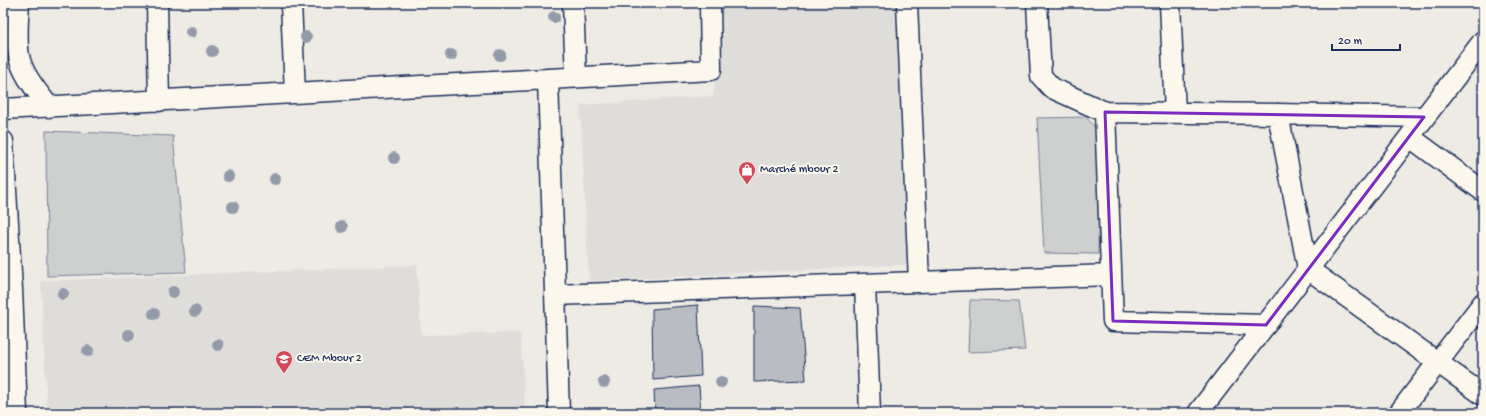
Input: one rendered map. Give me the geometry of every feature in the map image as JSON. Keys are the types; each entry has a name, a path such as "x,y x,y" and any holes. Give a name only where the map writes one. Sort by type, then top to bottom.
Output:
{"street":[{"path":"19,3 18,57 28,80 48,106"},
{"path":"157,3 159,100"},
{"path":"291,3 295,93"},
{"path":"573,3 576,77"},
{"path":"3,109 711,70 710,3"},
{"path":"907,3 918,282"},
{"path":"1037,3 1041,76 1052,88 1105,112 1424,117"},
{"path":"1170,3 1175,113"},
{"path":"1198,413 1483,41"},
{"path":"548,79 559,413"},
{"path":"1105,112 1113,321 1266,325"},
{"path":"1278,114 1308,269 1438,361 1483,395"},
{"path":"1410,137 1483,191"},
{"path":"3,142 12,413"},
{"path":"555,295 1111,275"},
{"path":"866,284 870,413"},
{"path":"1399,413 1483,303"}],"highlighted area":[{"path":"1105,112 1424,117 1266,325 1113,321"}],"shaded area":[{"name":"Marché mbour 2","path":"716,3 900,3 914,264 589,281 580,105 714,96"},
{"path":"1086,117 1100,133 1098,254 1044,253 1037,118"},
{"path":"46,131 173,136 186,272 47,276"},
{"name":"CEM Mbour 2","path":"417,265 421,335 521,333 525,413 47,413 41,281"},
{"path":"970,300 1019,301 1025,350 968,352"}],"building":[{"path":"698,305 701,376 653,380 652,309"},
{"path":"754,306 800,308 806,380 754,382"},
{"path":"699,386 701,413 655,413 654,390"}],"place":[{"name":"Marché mbour 2","path":"747,185"},
{"name":"CEM Mbour 2","path":"284,374"}]}
